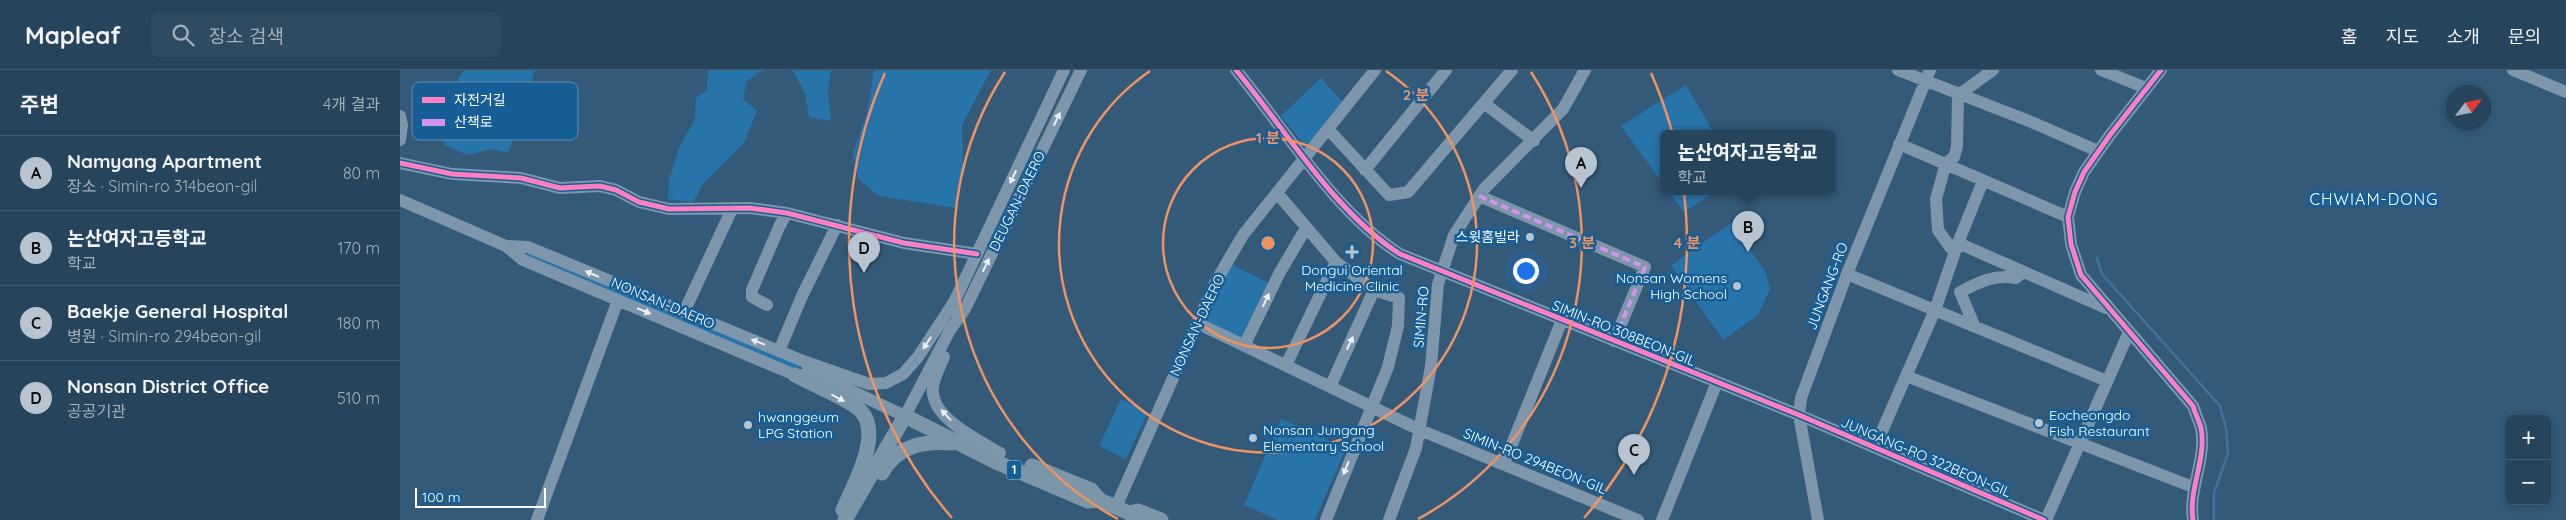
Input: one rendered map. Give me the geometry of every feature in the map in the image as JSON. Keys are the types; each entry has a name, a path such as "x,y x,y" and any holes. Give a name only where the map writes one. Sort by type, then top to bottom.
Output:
{"main road":[{"path":"795,375 859,409 868,426 870,439 866,455 839,520"},
{"name":"NONSAN-DAERO","path":"906,416 932,428 959,444 1088,501 1100,500"},
{"name":"DEUGAN-DAERO","path":"845,520 906,416"},
{"name":"NONSAN-DAERO","path":"932,428 944,430 1091,490 1100,500 1127,513 1138,511 1161,520"},
{"name":"1","path":"856,520 887,464 899,453 911,446 926,443 959,444"},
{"path":"850,520 856,502"}],"street":[{"name":"DEUGAN-DAERO","path":"906,416 950,330 977,254 1064,70"},
{"name":"DEUGAN-DAERO","path":"959,306 1082,70"},
{"name":"SIMIN-RO 308BEON-GIL","path":"1236,70 1350,213 1378,240 1400,254 1799,415"},
{"name":"NONSAN-DAERO","path":"1127,513 1197,323 1232,252 1375,70"},
{"path":"1365,170 1446,70"},
{"path":"1328,129 1389,195 1408,192 1485,104 1512,70"},
{"name":"SIMIN-RO","path":"1389,520 1411,464 1420,430 1431,366 1441,272 1454,235 1479,196 1563,109 1585,70"},
{"path":"1898,70 1927,75 1958,95 2029,121 2098,151"},
{"path":"1958,95 1977,84 1994,70"},
{"path":"2101,70 2146,88"},
{"path":"2161,70 2098,151 2074,192 2068,217 2071,244 2081,275 2193,406 2201,428 2201,444 2191,507 2193,520"},
{"path":"2513,70 2566,92"},
{"name":"JUNGANG-RO","path":"1818,520 1799,415 1800,398 1847,274 1927,75"},
{"path":"1958,95 1957,147 1954,157 1946,163 1936,198 1938,230 1950,247 1958,243 2108,308"},
{"path":"1485,104 1534,141"},
{"path":"400,116 402,125 400,140"},
{"path":"1899,144 2068,217"},
{"path":"400,163 452,174 521,178 560,188 600,186 616,190 639,202 669,209 750,208 787,213 904,243 977,254"},
{"name":"JUNGANG-RO 322BEON-GIL","path":"1875,447 1935,310 1958,243 1983,181"},
{"path":"1277,193 1336,262 1374,290 1399,298 1398,326 1388,367 1326,520"},
{"path":"1479,196 1645,267 1614,341"},
{"name":"NONSAN-DAERO","path":"400,200 506,246 523,260 795,375 815,374"},
{"path":"684,312 732,209"},
{"path":"767,305 752,297 752,290 780,224 787,213"},
{"path":"779,351 802,296 837,225"},
{"path":"1245,344 1280,272 1306,228"},
{"name":"NONSAN-DAERO","path":"506,246 528,247 803,361 815,374 906,416"},
{"path":"1286,365 1336,262"},
{"path":"1975,327 1960,292 1984,279 2000,275 2016,278 2023,272"},
{"path":"1847,274 2107,381"},
{"path":"1330,387 1374,290"},
{"path":"537,520 618,300"},
{"path":"803,361 868,384 886,383 904,374 959,306"},
{"path":"959,306 933,387 934,398 948,418 1000,453"},
{"name":"SIMIN-RO 308BEON-GIL","path":"1504,464 1562,320"},
{"name":"SIMIN-RO 294BEON-GIL","path":"1197,323 1245,344 1420,430 1638,520"},
{"name":"JUNGANG-RO 322BEON-GIL","path":"1799,415 2045,520 2129,332"},
{"path":"1906,376 2079,445 2193,487"},
{"path":"1662,520 1717,382"}],"shaded area":[{"path":"465,70 535,70 532,82 459,82 458,78"},
{"path":"708,70 763,70 747,81 743,99 757,111 744,143 704,183 693,202 668,199 669,180 680,145 695,120 696,98 707,90"},
{"path":"790,70 831,70 828,93 831,121 809,117 805,93 793,71"},
{"path":"874,70 991,70 962,125 963,169 956,208 879,196 858,179 853,153 867,113"},
{"path":"1321,78 1342,102 1306,147 1281,116"},
{"path":"1686,85 1712,130 1660,130 1660,180 1621,126"},
{"path":"442,140 513,140 508,153 493,149 467,155 445,145"},
{"path":"1671,195 1711,195 1684,212"},
{"path":"1731,223 1765,271 1770,289 1758,315 1723,340 1671,265"},
{"path":"528,251 800,365 798,370 526,256"},
{"path":"1228,263 1271,284 1243,341 1202,321"},
{"path":"1121,399 1148,412 1126,459 1099,446"},
{"path":"1281,419 1346,448 1315,520 1278,520 1244,505"}],"waterway":[{"path":"2097,258 2102,274 2220,406 2226,428 2228,453 2214,493 2214,520"}],"marked path":[{"path":"1479,196 1645,267 1614,341"}],"cycle path":[{"path":"1236,70 1332,193 1376,237 1400,254 1799,415 2044,520"},
{"path":"2161,70 2110,135 2084,172 2075,192 2068,217 2071,244 2081,275 2193,406 2201,428 2202,440 2202,451 2193,497 2193,520"},
{"path":"400,163 452,174 521,178 560,188 600,186 616,190 639,202 669,209 750,208 787,213 904,243 977,254"}],"place":[{"name":"Namyang Apartment","path":"1581,188"},
{"name":"스윗홈빌라","path":"1530,237"},
{"name":"Dongui Oriental Medicine Clinic","path":"1352,252"},
{"name":"논산여자고등학교","path":"1748,252"},
{"name":"Nonsan District Office","path":"864,273"},
{"name":"Nonsan Womens High School","path":"1737,286"},
{"name":"Eocheongdo Fish Restaurant","path":"2039,423"},
{"name":"hwanggeum LPG Station","path":"748,425"},
{"name":"Nonsan Jungang Elementary School","path":"1253,438"},
{"name":"Baekje General Hospital","path":"1634,475"}],"district":[{"name":"CHWIAM-DONG","path":"2374,199"}]}
